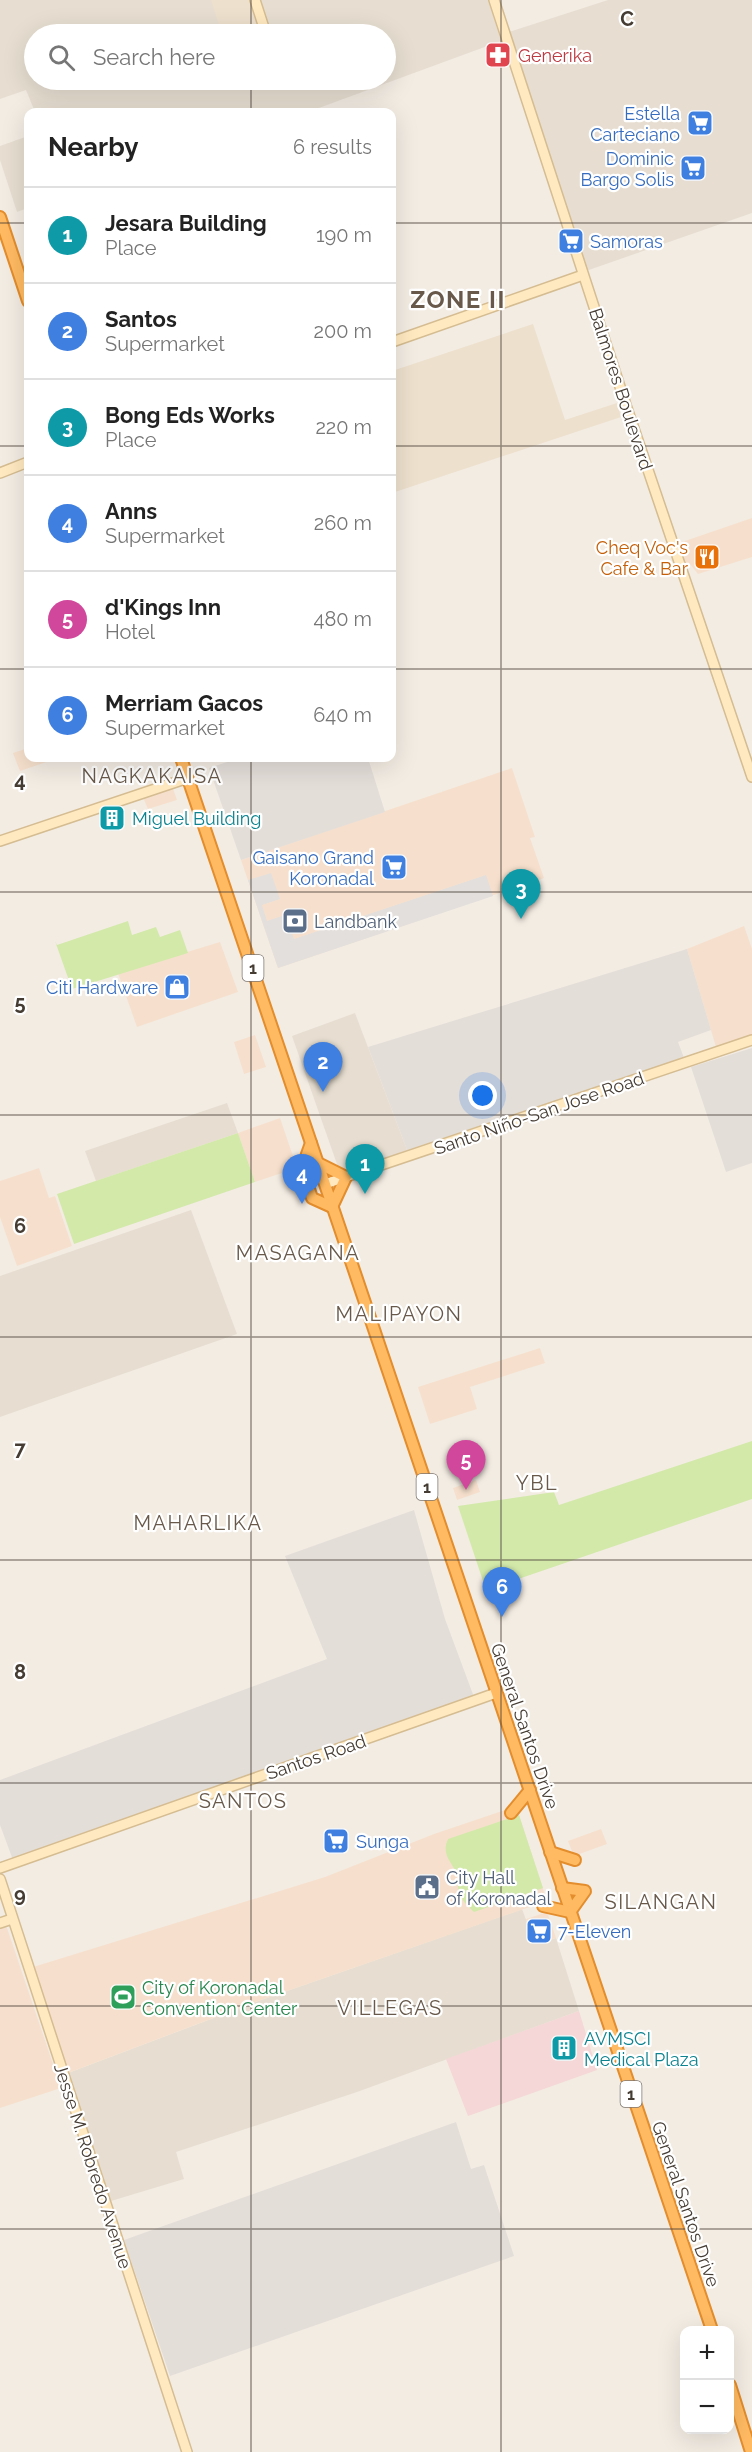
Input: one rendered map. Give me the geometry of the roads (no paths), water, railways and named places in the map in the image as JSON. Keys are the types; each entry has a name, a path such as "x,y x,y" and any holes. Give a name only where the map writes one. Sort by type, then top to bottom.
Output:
{"highway":[{"path":"0,217 24,289"},
{"name":"General Santos Drive","path":"182,762 709,2326"},
{"path":"311,1143 302,1168 312,1198 332,1207 346,1177 318,1163"},
{"path":"511,1813 530,1790"},
{"path":"550,1852 575,1860"},
{"path":"543,1906 570,1912 585,1891 562,1888"},
{"path":"734,2400 751,2452"}],"main road":[{"path":"255,0 263,24"},
{"name":"Balmores Boulevard","path":"494,0 583,275 752,777"},
{"path":"396,341 583,275"},
{"path":"0,472 24,463"},
{"path":"0,841 188,778"},
{"name":"Santo Niño-San Jose Road","path":"325,1184 752,1040"},
{"name":"Santos Road","path":"0,1868 496,1693"},
{"name":"Jesse M. Robredo Avenue","path":"0,1880 188,2452"},
{"path":"0,1923 12,1919"}],"place":[{"name":"Generika","path":"498,55"},
{"name":"Estella Carteciano","path":"700,123"},
{"name":"Dominic Bargo Solis","path":"693,168"},
{"name":"Samoras","path":"571,241"},
{"name":"Cheq Voc's Cafe & Bar","path":"707,557"},
{"name":"Miguel Building","path":"112,818"},
{"name":"Gaisano Grand Koronadal","path":"394,867"},
{"name":"Bong Eds Works","path":"521,919"},
{"name":"Landbank","path":"295,921"},
{"name":"Citi Hardware","path":"177,987"},
{"name":"Santos","path":"323,1092"},
{"name":"Jesara Building","path":"365,1194"},
{"name":"Anns","path":"302,1204"},
{"name":"d'Kings Inn","path":"466,1490"},
{"name":"Merriam Gacos","path":"502,1617"},
{"name":"Sunga","path":"336,1841"},
{"name":"City Hall of Koronadal","path":"427,1887"},
{"name":"7-Eleven","path":"539,1931"},
{"name":"City of Koronadal Convention Center","path":"123,1997"},
{"name":"AVMSCI Medical Plaza","path":"564,2048"}],"district":[{"name":"ZONE II","path":"458,299"},
{"name":"NAGKAKAISA","path":"152,776"},
{"name":"MASAGANA","path":"298,1253"},
{"name":"MALIPAYON","path":"399,1314"},
{"name":"YBL","path":"537,1483"},
{"name":"MAHARLIKA","path":"198,1523"},
{"name":"SANTOS","path":"243,1801"},
{"name":"SILANGAN","path":"661,1902"},
{"name":"VILLEGAS","path":"390,2008"}]}
